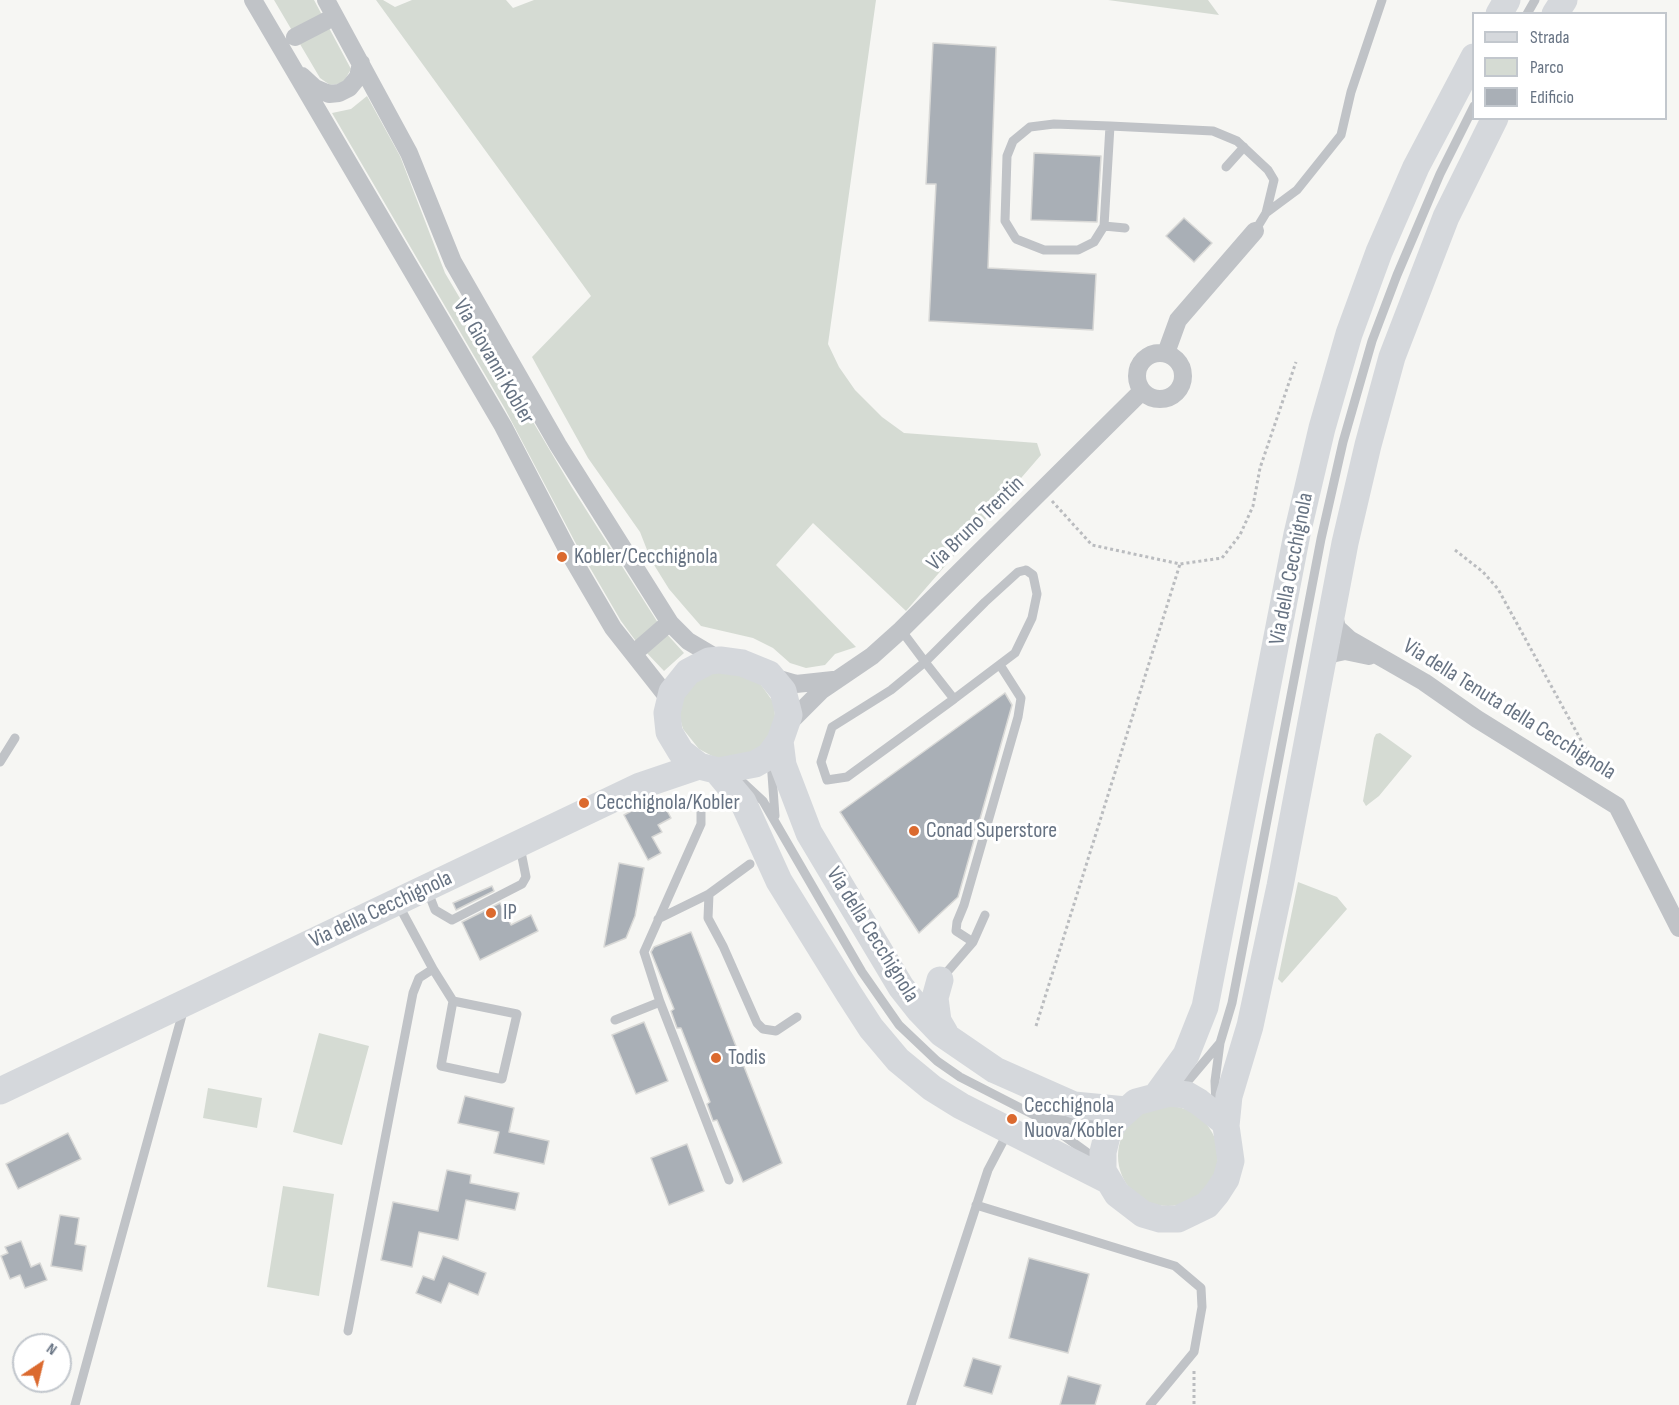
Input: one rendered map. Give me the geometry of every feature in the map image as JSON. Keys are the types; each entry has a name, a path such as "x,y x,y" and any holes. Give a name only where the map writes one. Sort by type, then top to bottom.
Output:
{"street":[{"name":"Via Giovanni Kobler","path":"253,0 288,41 503,426 568,551 613,628 669,699"},
{"name":"Via Giovanni Kobler","path":"326,0 409,153 453,262 552,435 670,623 688,641 720,660"},
{"path":"288,41 326,21"},
{"name":"Via Giovanni Kobler","path":"288,41 302,75 315,88 329,94 349,88 358,77 361,63"},
{"name":"Via della Cecchignola","path":"1163,1094 1186,1055 1205,1007 1297,534 1322,428 1349,334 1379,252 1416,167 1472,59"},
{"name":"Via della Cecchignola","path":"1221,1121 1250,1026 1280,886 1345,543 1392,357 1446,218 1494,120"},
{"path":"1166,353 1173,329 1183,314 1255,231"},
{"path":"1156,353 1166,353 1181,366 1184,375 1177,393 1159,400 1141,392 1137,382 1140,364 1156,353"},
{"name":"Via Bruno Trentin","path":"780,740 835,680 872,657 902,630 1141,392"},
{"name":"Via della Tenuta della Cecchignola","path":"1334,606 1333,620 1337,628 1382,660 1424,681 1477,719 1617,806 1679,928"},
{"path":"640,648 663,628"},
{"name":"Via della Tenuta della Cecchignola","path":"1321,669 1331,654 1345,651 1382,660"},
{"path":"640,786 664,750 669,732 667,712 669,699 678,682 697,666 720,660 750,665 772,677 783,691 788,703 780,740 755,764 714,769 681,752 669,732"},
{"name":"Via Bruno Trentin","path":"772,677 796,684 835,680"},
{"name":"Via della Cecchignola","path":"780,740 783,765 800,813 827,866 843,876 858,880 856,900 859,918 920,1011 955,1044 995,1070 1074,1105 1121,1115"},
{"name":"Via della Cecchignola","path":"0,1091 640,786 714,769 767,829 779,881 871,1028 898,1060 947,1098 1106,1176"},
{"path":"767,829 750,864 771,872 779,881"},
{"path":"889,967 912,983 940,980 935,998 938,1021 955,1044"},
{"path":"1163,1094 1187,1095 1221,1121 1231,1161 1226,1179 1207,1205 1178,1219 1160,1219 1143,1214 1117,1194 1106,1176 1103,1152 1107,1136 1121,1115 1163,1094"}],"lane":[{"path":"1266,213 1297,190 1341,135 1351,92 1382,0"},
{"name":"Via della Cecchignola","path":"1221,1121 1215,1081 1220,1043 1234,993 1321,539 1343,442 1372,341 1397,275 1440,174 1472,108"},
{"path":"1110,126 1104,226 1094,242 1078,250 1044,250 1016,239 1005,221 1007,156 1013,141 1030,127 1054,124 1110,126 1213,131 1232,138 1273,177 1274,186 1266,213 1255,231"},
{"path":"1226,167 1244,147"},
{"path":"1104,226 1125,228"},
{"path":"1026,570 1033,575 1037,594 1032,618 1015,653 1000,665 847,777 827,780 821,762 832,727 891,690 925,662 1018,572 1026,570"},
{"path":"902,630 954,699"},
{"path":"973,942 956,931 957,922 964,905 1018,717 1021,698 1000,665"},
{"path":"0,762 15,738"},
{"name":"Via della Cecchignola","path":"780,740 767,829 793,857 862,972 899,1025 937,1061 960,1077 1038,1117 1089,1154 1106,1176"},
{"path":"701,804 701,824 644,952 660,1002 729,1180"},
{"path":"427,889 435,910 452,920 522,884 526,877 519,845"},
{"path":"658,919 709,894 750,864"},
{"path":"709,894 708,918 757,1023 764,1029 776,1030 797,1017"},
{"path":"396,902 453,1000 441,1066 502,1080 517,1014 453,1000"},
{"path":"940,980 973,942 985,915"},
{"path":"348,1331 413,993 419,978 433,969"},
{"path":"75,1405 186,1002"},
{"path":"615,1020 660,1002"},
{"name":"Via della Cecchignola","path":"1163,1094 1187,1082 1220,1043"},
{"name":"Via della Cecchignola","path":"1038,1117 1089,1123 1121,1115"},
{"path":"911,1405 994,1153 1009,1130"},
{"path":"976,1205 1175,1266 1201,1288 1202,1307 1194,1352 1150,1405"}],"path":[{"path":"1043,491 1092,545 1180,564 1222,558 1240,535 1253,506 1260,468 1296,362"},
{"path":"1455,550 1483,572 1498,589 1600,775"},
{"path":"1036,1026 1180,564"},
{"path":"1194,1352 1194,1405"}],"green space":[{"path":"274,0 314,0 351,69 343,83 330,85 320,78"},
{"path":"376,0 383,0 395,7 412,0 506,0 513,8 534,0 876,0 828,344 839,367 855,390 882,417 904,433 1037,443 1041,455 906,611 813,523 776,565 856,647 835,654 825,665 806,668 790,663 773,648 753,638 701,626 687,610 669,589 651,560 640,532 588,458 532,357 591,296"},
{"path":"1108,0 1208,0 1219,15"},
{"path":"367,96 400,156 445,273 571,486 660,626 638,644 621,621 575,542 504,407 332,113 351,109"},
{"path":"665,632 684,653 664,671 645,651"},
{"path":"730,670 759,682 774,703 775,716 771,737 751,754 728,759 714,757 699,749 683,729 679,715 684,691 705,674"},
{"path":"1380,733 1412,756 1379,796 1366,806 1363,801 1374,738"},
{"path":"1298,882 1337,897 1347,909 1282,983 1278,979"},
{"path":"319,1033 369,1046 342,1145 293,1132"},
{"path":"208,1088 262,1098 257,1128 203,1118"},
{"path":"1168,1106 1187,1110 1203,1121 1214,1137 1218,1156 1214,1175 1203,1191 1187,1202 1168,1206 1149,1202 1133,1191 1122,1175 1118,1156 1122,1137 1133,1121 1149,1110"},
{"path":"283,1186 334,1194 319,1296 267,1287"}],"building":[{"path":"933,43 996,47 988,268 1096,274 1093,330 929,321 936,184 926,184"},
{"path":"1034,153 1101,156 1097,222 1031,220"},
{"path":"1184,218 1212,243 1194,262 1166,236"},
{"name":"Conad Superstore","path":"1005,693 1012,705 958,897 919,933 840,812"},
{"path":"659,796 671,818 658,825 662,832 652,837 661,853 648,860 624,815"},
{"path":"619,863 644,868 635,916 626,938 604,947"},
{"path":"492,886 494,891 456,910 453,903"},
{"path":"500,903 511,925 531,915 538,931 480,960 462,922"},
{"name":"Todis","path":"691,932 782,1163 743,1182 717,1120 713,1121 707,1104 710,1102 681,1028 677,1028 671,1011 674,1009 651,952 654,947"},
{"path":"644,1022 668,1081 636,1094 612,1035"},
{"path":"465,1096 514,1108 509,1132 549,1141 544,1164 494,1153 499,1132 458,1123"},
{"path":"68,1133 81,1159 18,1189 6,1164"},
{"path":"687,1144 704,1191 669,1205 651,1158"},
{"path":"447,1170 471,1175 470,1183 519,1193 515,1210 466,1200 458,1240 419,1232 412,1267 381,1260 393,1202 438,1211"},
{"path":"60,1215 79,1218 75,1244 86,1246 82,1271 51,1266"},
{"path":"21,1241 31,1267 40,1263 47,1280 25,1288 20,1275 10,1279 1,1256 8,1253 5,1247"},
{"path":"443,1256 486,1273 478,1295 449,1283 441,1303 416,1293 423,1276 434,1280"},
{"path":"1029,1258 1089,1274 1068,1353 1009,1338"},
{"path":"973,1358 1001,1366 992,1394 964,1386"},
{"path":"1068,1376 1101,1385 1095,1405 1060,1405"}],"place":[{"name":"Kobler/Cecchignola","path":"562,557"},
{"name":"Cecchignola/Kobler","path":"584,803"},
{"name":"Conad Superstore","path":"914,831"},
{"name":"IP","path":"491,913"},
{"name":"Todis","path":"716,1058"},
{"name":"Cecchignola Nuova/Kobler","path":"1012,1119"}]}
